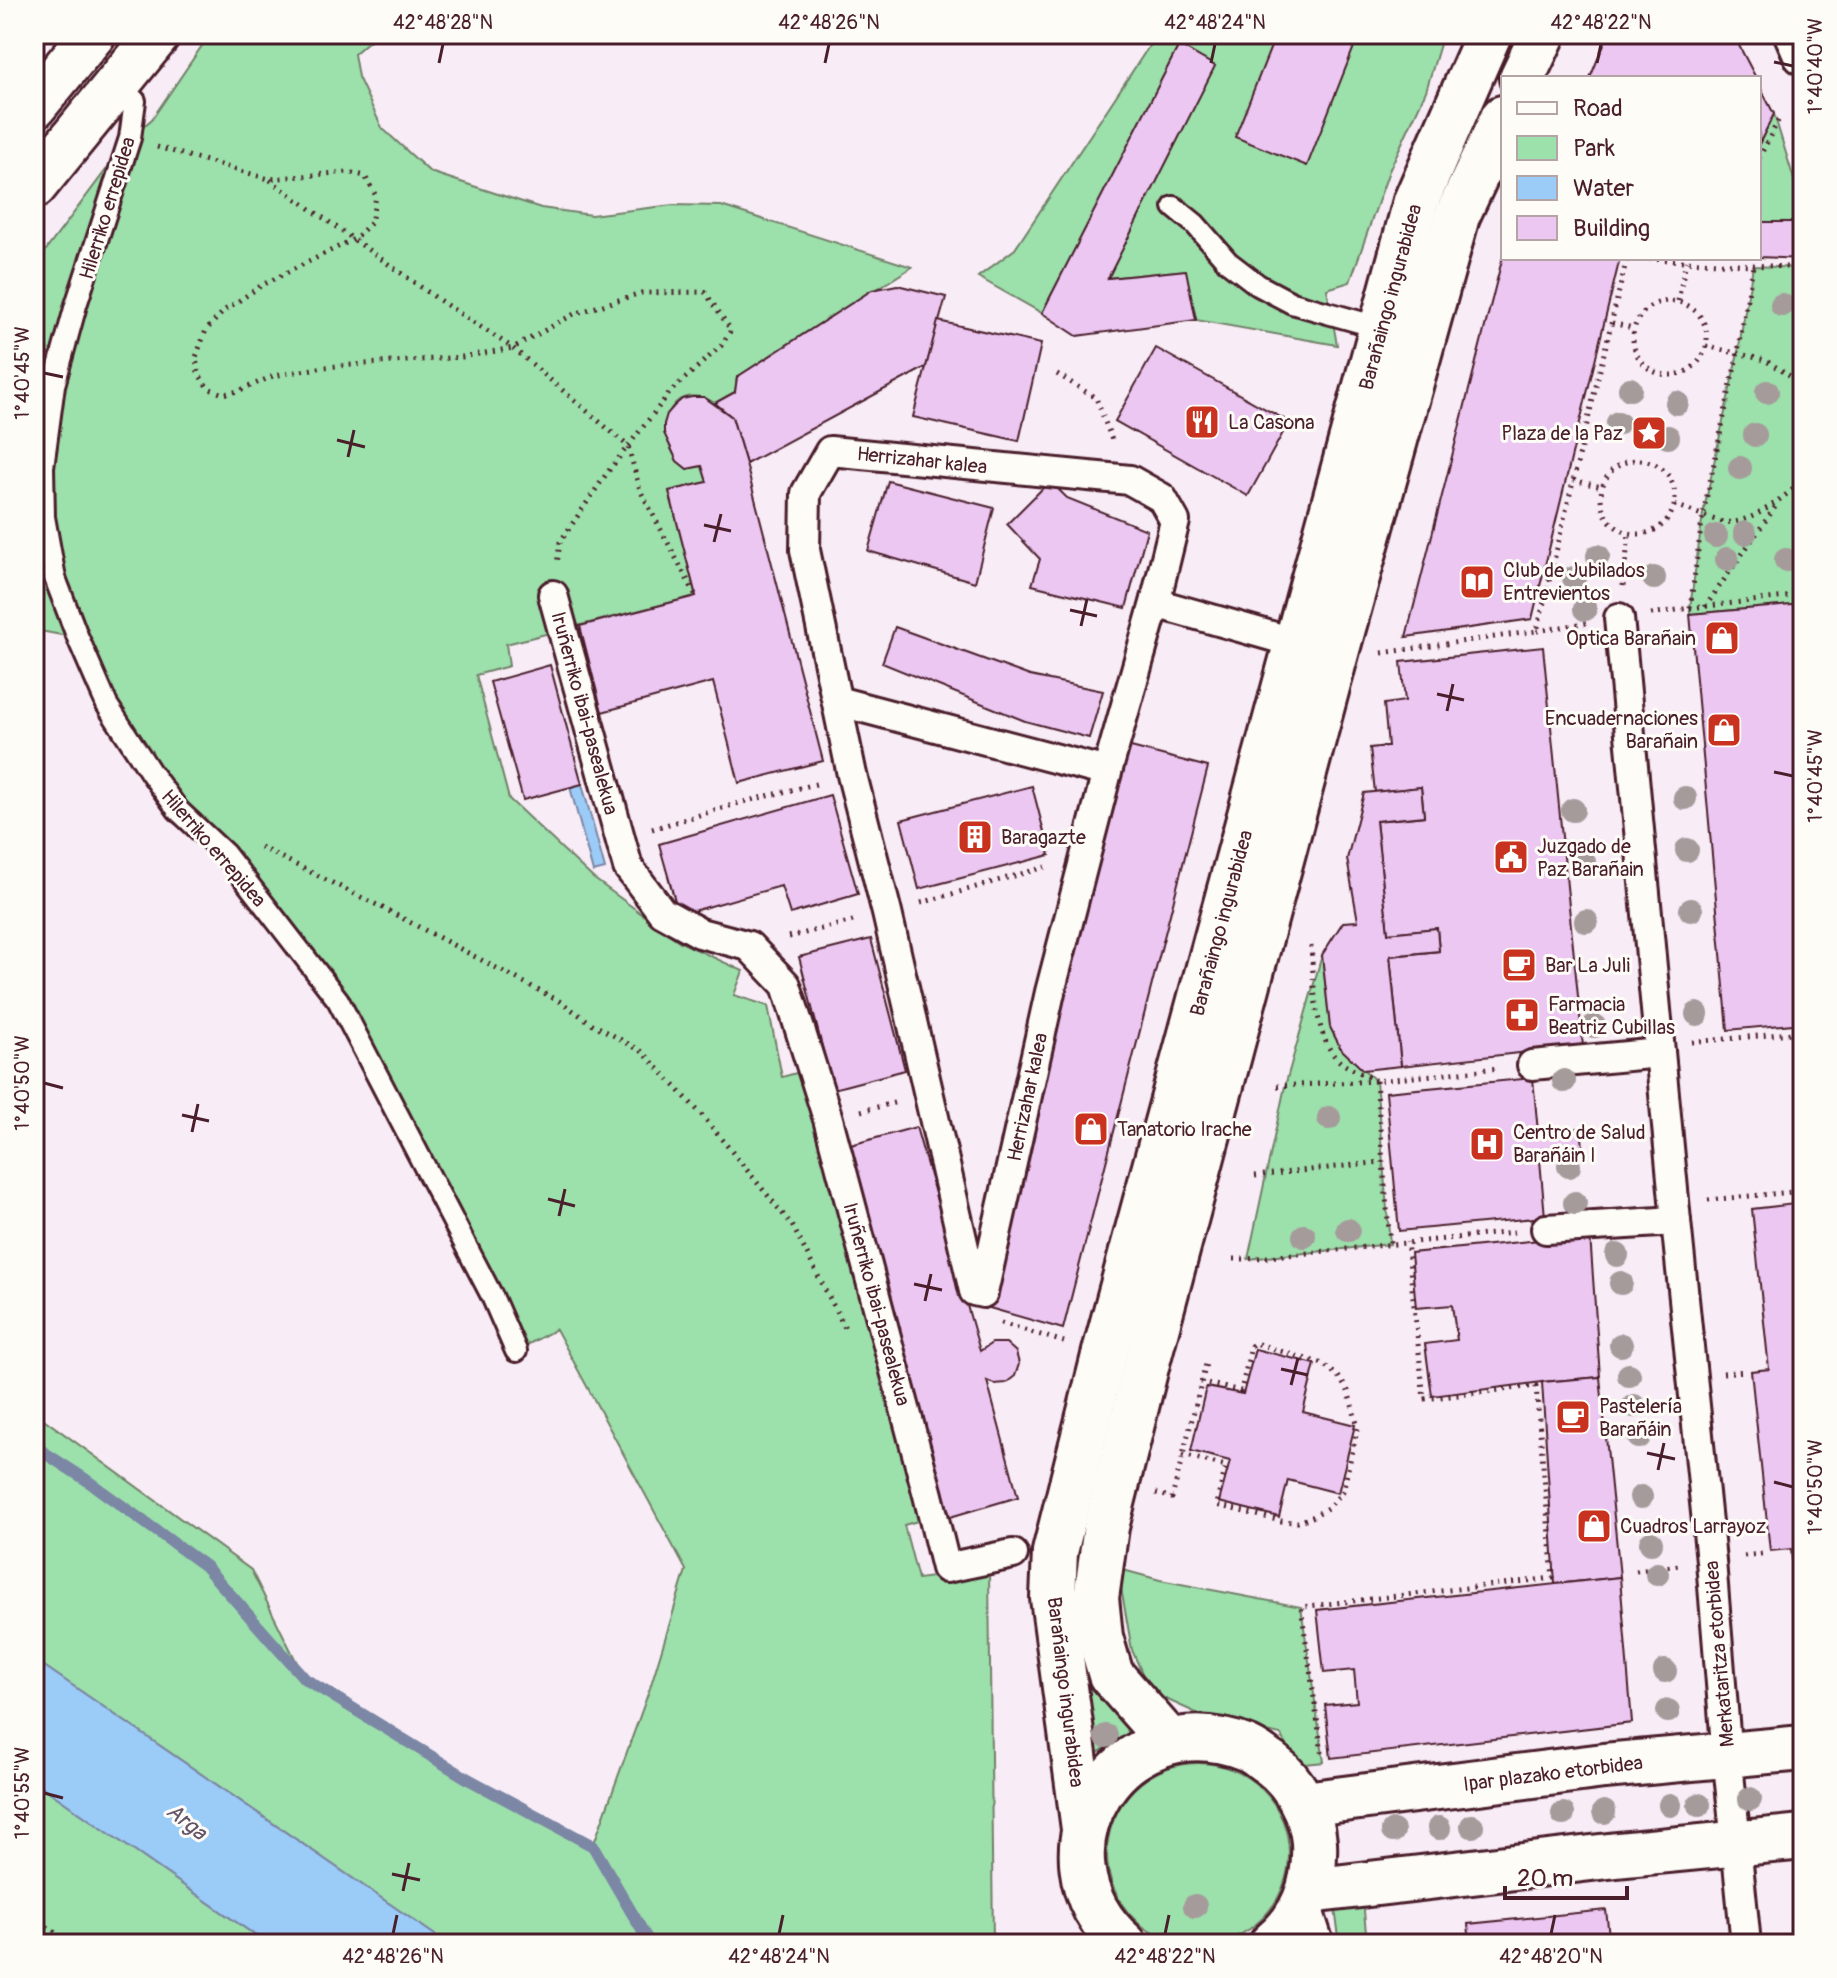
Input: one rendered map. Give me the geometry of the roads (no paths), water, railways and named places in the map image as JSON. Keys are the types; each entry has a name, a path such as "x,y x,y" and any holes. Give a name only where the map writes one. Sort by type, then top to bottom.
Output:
{"main road":[{"path":"34,106 93,34"},
{"path":"34,186 158,34"},
{"name":"Barañaingo ingurabidea","path":"1084,1829 1053,1598 1055,1552 1105,1352 1416,201 1489,34"},
{"path":"1523,76 1543,34"},
{"name":"Barañaingo ingurabidea","path":"1169,1741 1111,1675 1100,1637 1096,1598 1106,1527 1336,653 1457,216 1501,122"},
{"path":"1114,1940 1090,1900 1081,1865 1084,1829 1095,1799 1114,1773 1139,1753 1169,1741 1209,1738 1248,1748 1281,1771 1304,1804 1313,1833 1315,1862 1308,1914"},
{"name":"Ipar plazako etorbidea","path":"1304,1804 1604,1766 1803,1748"},
{"path":"1272,1944 1308,1914 1617,1855 1803,1837"}],"street":[{"path":"1794,34 1803,55"},
{"name":"Herrizahar kalea","path":"830,451 1130,480 1162,498 1175,521 1155,603 1050,992 983,1293 974,1291 930,1094 852,775 805,550 806,493 830,451"},
{"name":"Iruñerriko ibai-pasealekua","path":"553,595 628,867 662,912 700,933 749,946 786,985 828,1119 946,1568 1013,1554"},
{"path":"1155,603 1296,643"},
{"name":"Merkataritza etorbidea","path":"1619,618 1746,1944"},
{"path":"837,701 1107,772"},
{"path":"1532,1065 1660,1049"},
{"path":"1546,1229 1675,1212"}],"lane":[{"name":"Hilerriko errepidea","path":"118,85 135,101 130,138 76,305 54,385 43,467 44,517 55,578 107,705 151,773 178,810 225,854 338,1000 492,1296 516,1351"},
{"path":"1174,207 1195,224 1228,262 1258,285 1292,303 1381,328"}],"water":[{"path":"582,784 605,869 593,872 570,787"},
{"name":"Arga","path":"34,1659 448,1944 268,1944 34,1781"}],"waterway":[{"path":"34,1446 205,1566 305,1679 470,1780 593,1846 650,1944"}],"place":[{"name":"La Casona","path":"1202,422"},
{"name":"Plaza de la Paz","path":"1649,433"},
{"name":"Club de Jubilados Entrevientos","path":"1477,582"},
{"name":"Optica Barañain","path":"1722,638"},
{"name":"Encuadernaciones Barañain","path":"1724,730"},
{"name":"Baragazte","path":"975,837"},
{"name":"Juzgado de Paz Barañain","path":"1511,857"},
{"name":"Bar La Juli","path":"1519,965"},
{"name":"Farmacia Beatriz Cubillas","path":"1522,1015"},
{"name":"Tanatorio Irache","path":"1091,1129"},
{"name":"Centro de Salud Barañáin I","path":"1487,1144"},
{"name":"Pastelería Barañáin","path":"1573,1417"},
{"name":"Cuadros Larrayoz","path":"1594,1526"}]}
